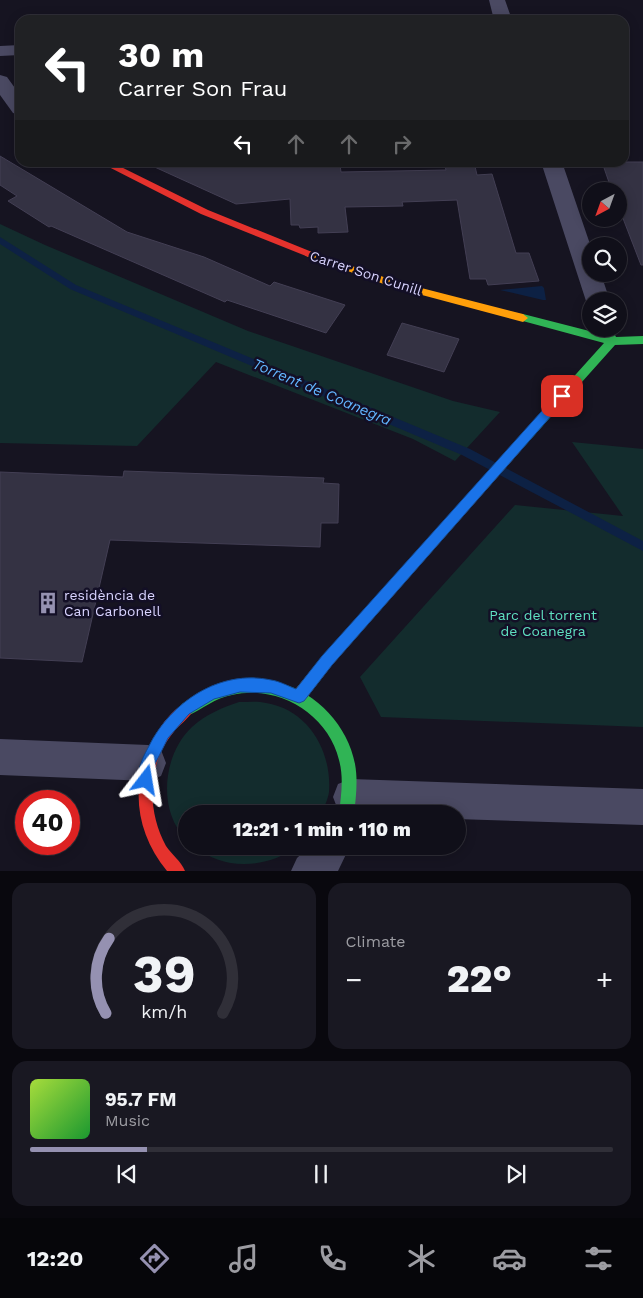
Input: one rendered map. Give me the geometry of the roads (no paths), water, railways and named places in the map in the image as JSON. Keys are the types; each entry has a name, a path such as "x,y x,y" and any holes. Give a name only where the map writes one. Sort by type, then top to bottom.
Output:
{"street":[{"path":"496,0 501,15"},
{"path":"0,51 15,50"},
{"path":"0,81 15,101"},
{"name":"Carrer Son Cunill","path":"113,167 258,236 414,290 612,341 643,340"},
{"path":"553,167 595,292"},
{"path":"299,696 327,661 612,341 611,337"},
{"path":"177,870 166,862 149,831 143,797 148,763 162,734 184,710 211,693 240,685 271,686 299,696 322,714 340,737 350,766 348,805"},
{"path":"0,757 148,763"},
{"path":"466,806 643,807"},
{"path":"310,870 325,855"}],"water":[{"path":"542,286 546,300 500,290"}],"waterway":[{"name":"Torrent de Coanegra","path":"0,240 73,287 466,452 643,546"}],"place":[{"name":"residència de Can Carbonell","path":"48,603"}],"park label":[{"name":"Parc del torrent de Coanegra","path":"543,624"}]}
